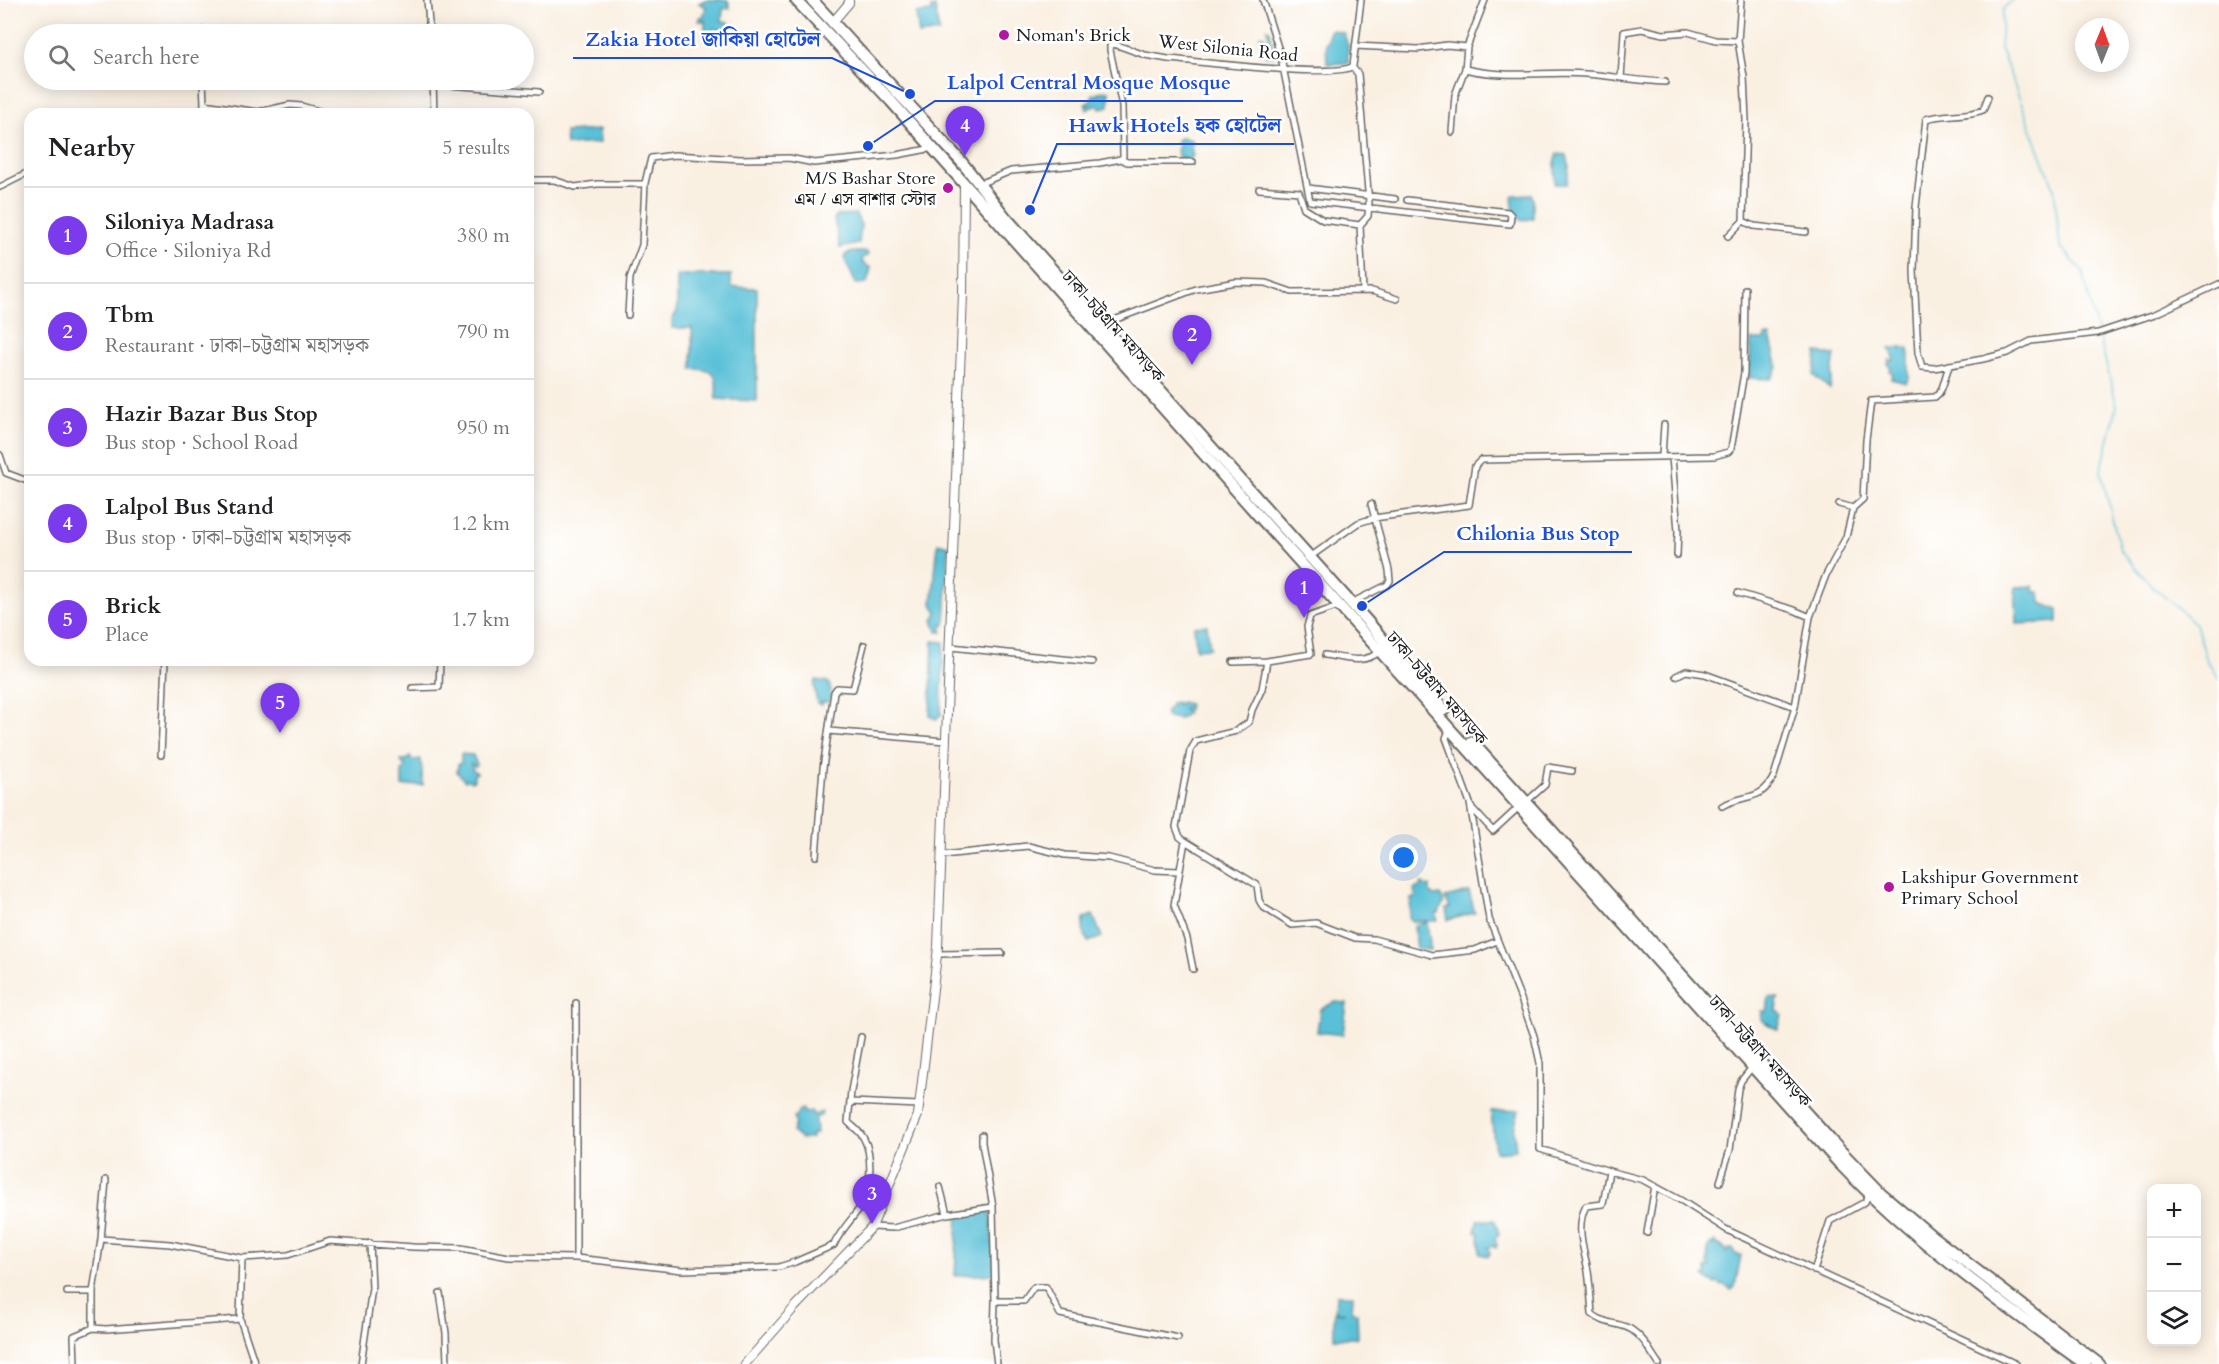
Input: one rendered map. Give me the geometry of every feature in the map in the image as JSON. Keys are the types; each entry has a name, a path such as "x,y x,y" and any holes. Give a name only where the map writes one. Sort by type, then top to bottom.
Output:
{"highway":[{"name":"ঢাকা-চট্টগ্রাম মহাসড়ক","path":"796,0 848,49 902,106 960,160 1005,223 1869,1194 1927,1245 2085,1364"},
{"name":"ঢাকা-চট্টগ্রাম মহাসড়ক","path":"812,0 832,23 848,49"},
{"name":"ঢাকা-চট্টগ্রাম মহাসড়ক","path":"1005,223 1101,325 1224,469"},
{"name":"ঢাকা-চট্টগ্রাম মহাসড়ক","path":"1234,480 1310,557 1381,650 1450,728 1881,1193 1933,1237 2099,1364"}],"main road":[{"path":"832,23 849,0"},
{"path":"902,106 916,109 984,182 1001,205 1005,223 973,199 928,149 903,119 902,106"},
{"path":"745,1364 795,1307 872,1227 918,1114 937,954 942,855 963,306 964,188"},
{"path":"963,205 968,198 973,199"}],"street":[{"path":"427,0 429,24"},
{"path":"1263,0 1279,48 1310,201 1510,224 1511,215 1508,212 1407,200"},
{"path":"1361,0 1352,67 1358,74 1368,198 1368,216 1360,225 1363,291"},
{"path":"1452,132 1455,95 1465,69 1467,47 1485,0"},
{"path":"1728,236 1743,221 1746,120 1744,77 1738,41 1741,0"},
{"path":"1621,78 1624,32 1642,28 1663,34 1688,32 1716,40 1738,41"},
{"name":"West Silonia Road","path":"1121,159 1123,156 1122,106 1110,46 1119,45 1145,55 1167,59 1337,71 1352,67"},
{"path":"1355,46 1418,49 1447,45 1467,47"},
{"path":"1465,69 1490,75 1584,74 1631,81 1665,82"},
{"path":"203,90 203,108"},
{"path":"434,90 434,108"},
{"path":"518,90 539,92"},
{"path":"1988,97 1983,110 1974,113 1942,114 1926,119 1916,207 1917,353 1923,367 1934,368 2007,353 2031,341 2098,333 2155,314 2219,284"},
{"path":"204,104 231,108"},
{"path":"276,108 290,105 308,108"},
{"path":"628,315 632,271 642,245 645,183 651,158 675,155 741,159 789,158 814,164 897,155 928,149"},
{"path":"984,182 1011,171 1121,159 1127,162 1193,162"},
{"path":"0,187 24,175"},
{"path":"534,180 554,180 575,187 645,183"},
{"path":"1259,189 1299,192 1304,208 1323,220 1360,225"},
{"path":"1308,189 1395,200"},
{"path":"1743,221 1754,226 1806,232"},
{"path":"1101,325 1196,289 1223,284 1266,283 1292,292 1372,291 1397,299"},
{"path":"1310,557 1358,523 1374,518 1469,506 1475,466 1482,460 1714,456 1728,452 1731,449 1743,373 1745,289"},
{"path":"1722,807 1733,800 1755,796 1770,784 1795,707 1810,617 1826,575 1846,537 1853,508 1863,499 1866,440 1871,401 1935,397 1940,394 1945,373 1950,365"},
{"path":"1662,456 1664,425"},
{"path":"0,455 6,473 24,480"},
{"path":"1672,456 1678,531 1677,555"},
{"path":"1233,662 1267,661 1311,654 1307,627 1310,616 1346,604 1387,585 1390,581 1389,570 1371,504"},
{"path":"1839,504 1853,508"},
{"path":"1738,593 1810,617"},
{"path":"816,856 823,768 834,692 837,688 853,689 864,645"},
{"path":"951,647 1092,663"},
{"path":"1325,656 1368,660 1381,650"},
{"path":"1267,661 1262,689 1251,710 1249,722 1236,731 1200,739 1190,751 1176,827 1180,837 1253,882 1260,890 1259,900 1263,907 1292,925 1316,923 1355,938 1374,939 1432,955 1474,950 1497,941"},
{"path":"161,755 165,666"},
{"path":"412,688 439,687 440,666"},
{"path":"1676,676 1686,671 1705,674 1795,707"},
{"path":"1450,728 1446,738 1471,807 1489,919 1534,1036 1540,1063 1538,1096 1540,1149 1643,1180 1682,1200 1727,1230 2016,1364"},
{"path":"829,731 945,741"},
{"path":"1471,807 1493,831 1545,785 1548,767 1572,771"},
{"path":"1185,841 1174,905 1187,939 1193,969"},
{"path":"942,855 1028,846 1065,855 1109,858 1155,870 1179,871"},
{"path":"937,954 1002,953"},
{"path":"576,1003 576,1258"},
{"path":"101,1239 170,1244 242,1258 288,1256 330,1241 461,1248 509,1257 576,1258 682,1270 779,1267 834,1245 865,1200 870,1175 869,1152 864,1139 848,1122 861,1037"},
{"path":"1720,1182 1730,1150 1738,1089 1741,1081 1753,1066"},
{"path":"850,1102 919,1105"},
{"path":"982,1135 993,1207 994,1340 997,1364"},
{"path":"1609,1171 1603,1204 1586,1206 1580,1217 1592,1314 1602,1322 1631,1328 1647,1344 1659,1364"},
{"path":"93,1328 93,1292 101,1239 105,1180"},
{"path":"1647,1233 1655,1186"},
{"path":"940,1187 947,1214"},
{"path":"1814,1271 1830,1221 1865,1202 1869,1194"},
{"path":"872,1227 893,1228 947,1214 993,1207"},
{"path":"361,1364 372,1288 370,1243"},
{"path":"242,1258 240,1319 255,1364"},
{"path":"995,1300 1024,1301 1034,1287 1046,1287 1060,1314 1178,1338"},
{"path":"67,1292 93,1292"},
{"path":"440,1293 446,1333 447,1364"},
{"path":"75,1364 74,1336 93,1328 240,1319"}],"water":[{"path":"705,0 728,0 730,8 723,9 722,21 729,22 729,35 723,34 720,29 713,29 712,34 709,35 705,33 705,21 699,21 699,17 703,17 706,7 699,3"},
{"path":"935,7 939,32 919,35 916,14 931,12 931,8"},
{"path":"1267,29 1270,30 1276,57 1267,56 1261,52 1260,35 1264,36 1267,43 1270,42"},
{"path":"1329,31 1344,33 1348,46 1348,63 1327,64 1326,42"},
{"path":"1109,91 1109,106 1100,109 1095,105 1087,110 1085,104 1089,105 1087,103 1091,101 1093,94 1098,95 1098,92"},
{"path":"599,130 600,143 566,145 565,132"},
{"path":"1182,137 1193,141 1191,147 1193,156 1190,160 1186,161 1183,157 1181,159 1178,157 1177,147 1180,146 1176,141"},
{"path":"1557,154 1567,155 1569,165 1567,184 1555,184"},
{"path":"1531,194 1533,218 1522,221 1514,213 1512,197"},
{"path":"856,214 861,225 859,244 840,248 834,219 838,215"},
{"path":"867,252 868,255 862,259 863,263 871,268 867,283 856,284 844,258 846,254"},
{"path":"677,275 731,275 731,287 757,288 757,401 716,399 714,375 707,370 692,369 692,328 672,328 672,320 677,311"},
{"path":"1765,336 1770,336 1778,368 1771,379 1749,378 1751,340 1764,340"},
{"path":"1889,348 1909,348 1909,379 1906,383 1891,379 1893,374 1888,364 1889,360 1893,361 1894,357"},
{"path":"1817,353 1835,355 1830,389 1814,376"},
{"path":"938,543 949,546 945,625 942,625 942,632 937,632 933,620 937,612 932,604"},
{"path":"2033,586 2034,592 2040,592 2041,603 2058,610 2058,622 2017,624 2015,587"},
{"path":"1207,625 1210,648 1196,649 1194,626"},
{"path":"933,641 944,642 941,715 936,719 930,716"},
{"path":"816,680 828,682 831,689 830,702 823,702 821,705 817,703 814,686"},
{"path":"1176,702 1177,704 1181,702 1189,704 1188,709 1183,708 1187,713 1180,719 1166,717 1166,711 1171,703"},
{"path":"461,754 473,755 477,765 475,767 471,764 472,769 477,773 474,774 474,780 465,781 457,772 458,764 461,763"},
{"path":"410,756 412,760 421,759 423,785 402,786 402,772 405,767 401,761"},
{"path":"1421,883 1427,887 1430,886 1430,892 1434,896 1440,895 1444,902 1439,913 1436,914 1438,921 1413,921 1409,918 1411,899 1416,897 1414,889 1420,887"},
{"path":"1469,892 1475,913 1448,920 1446,909 1450,908 1445,898"},
{"path":"1093,915 1102,937 1088,942 1083,930 1084,918"},
{"path":"1427,922 1430,950 1417,949 1414,927"},
{"path":"1769,997 1779,998 1776,1002 1778,1006 1776,1009 1782,1015 1778,1030 1761,1020 1762,1011 1767,1012"},
{"path":"1335,1002 1347,1003 1343,1035 1317,1032 1320,1009"},
{"path":"803,1109 804,1113 811,1111 814,1115 822,1112 821,1116 815,1118 816,1134 812,1134 812,1138 801,1139 792,1132 794,1118 798,1110"},
{"path":"1519,1110 1514,1129 1516,1150 1495,1152 1491,1112"},
{"path":"990,1207 995,1274 955,1276 958,1215"},
{"path":"1478,1220 1495,1220 1499,1234 1495,1239 1496,1248 1489,1247 1488,1256 1480,1254 1479,1233 1475,1232"},
{"path":"1714,1242 1726,1249 1726,1252 1733,1249 1735,1254 1741,1255 1735,1287 1731,1290 1724,1284 1722,1286 1715,1284 1704,1277 1706,1267 1710,1266 1707,1263 1708,1247 1711,1244 1714,1245"},
{"path":"1336,1295 1353,1295 1352,1312 1357,1312 1358,1338 1334,1338 1334,1312 1345,1312 1335,1311"}],"waterway":[{"path":"2012,0 2003,9 2000,48 2054,188 2060,246 2083,272 2097,331"},
{"path":"2099,336 2117,406 2101,471 2120,550 2150,584 2196,624 2207,661 2219,679"}],"place":[{"name":"Noman's Brick","path":"1004,35"},
{"name":"Zakia Hotel জাকিয়া হোটেল","path":"910,94"},
{"name":"Lalpol Central Mosque Mosque","path":"868,146"},
{"name":"Lalpol Bus Stand","path":"965,156"},
{"name":"M/S Bashar Store এম / এস বাশার স্টোর","path":"948,188"},
{"name":"Hawk Hotels হক হোটেল","path":"1030,210"},
{"name":"Tbm","path":"1192,365"},
{"name":"Chilonia Bus Stop","path":"1362,606"},
{"name":"Siloniya Madrasa","path":"1304,618"},
{"name":"Brick","path":"280,733"},
{"name":"Lakshipur Government Primary School","path":"1889,887"},
{"name":"Hazir Bazar Bus Stop","path":"872,1224"}]}
